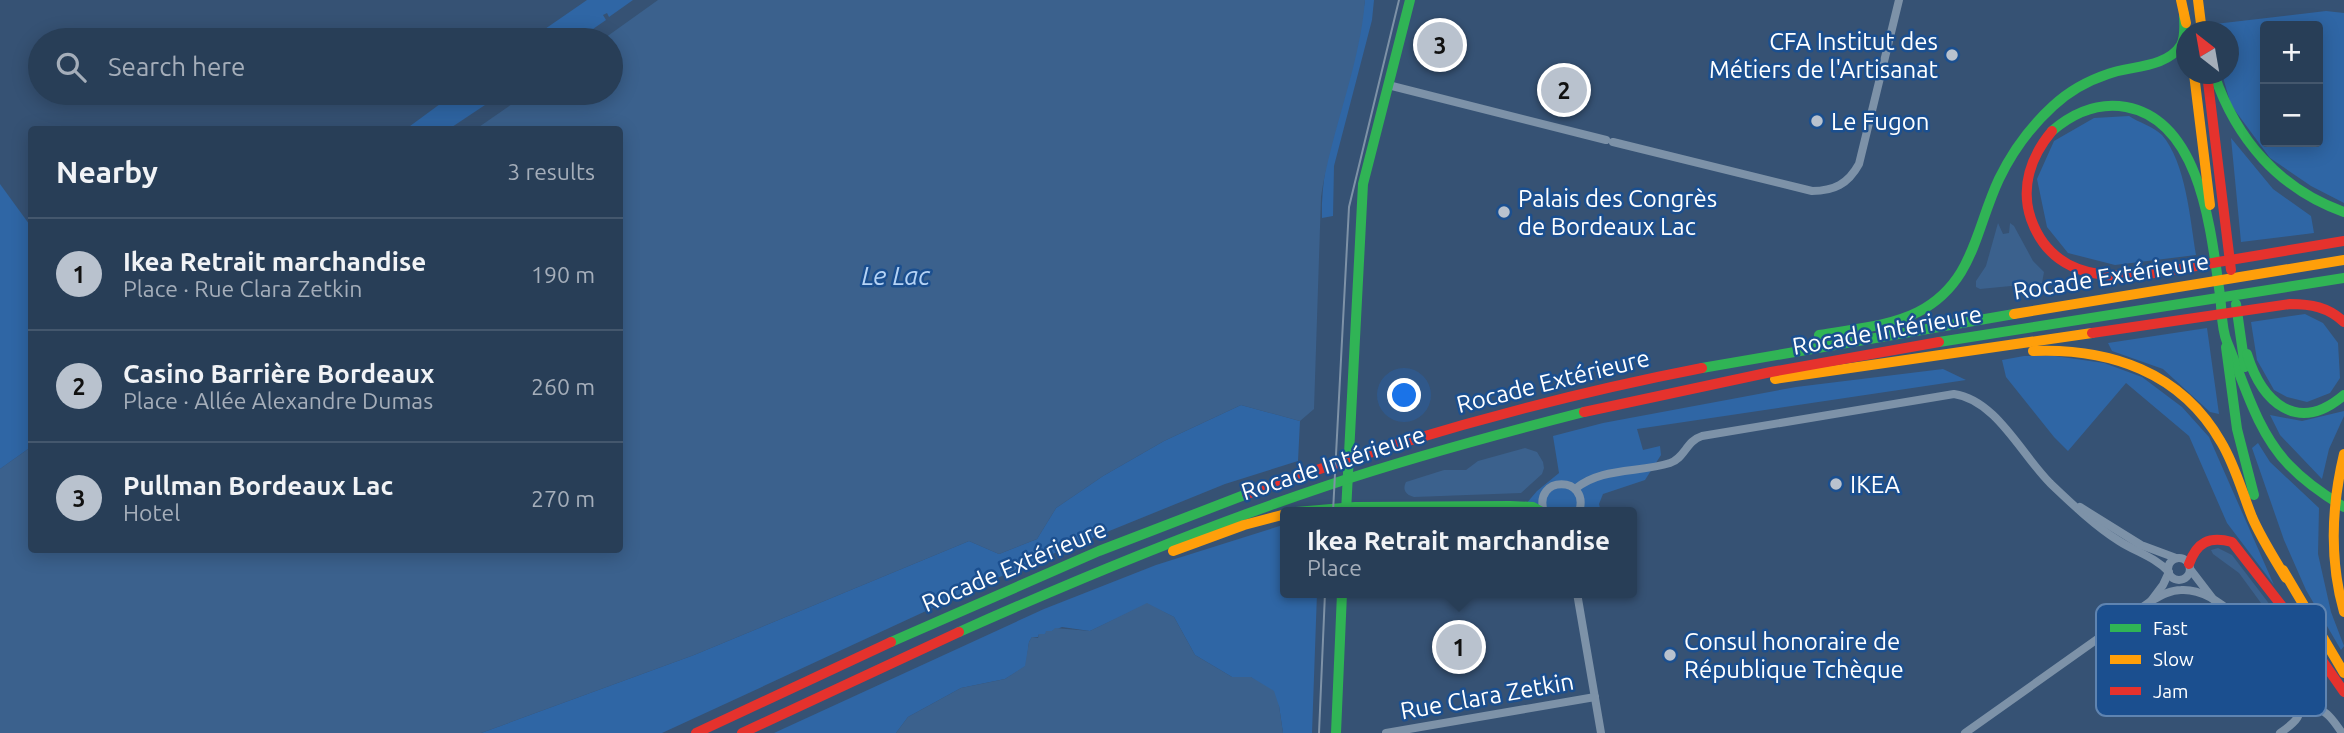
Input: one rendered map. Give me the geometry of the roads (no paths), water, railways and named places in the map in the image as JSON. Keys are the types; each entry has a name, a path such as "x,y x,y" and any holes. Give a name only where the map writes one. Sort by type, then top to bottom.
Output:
{"main road":[{"path":"1346,507 1363,184 1410,0"},
{"path":"2181,0 2186,21"},
{"path":"1675,373 1793,341 1902,318 1930,306 1964,273 1973,255 1994,189 2031,127 2075,89 2112,73 2159,61 2179,49 2183,43 2184,14"},
{"path":"2195,84 2210,195 2211,242"},
{"path":"2208,84 2247,375 2265,419 2277,439 2312,482 2344,498"},
{"path":"2217,84 2234,122 2251,147 2269,166 2290,185 2344,212"},
{"path":"2286,578 2251,489 2236,429 2226,339 2211,242 2194,174 2181,144 2172,131 2146,113 2130,107 2114,106 2083,111 2068,117 2055,127 2036,153 2026,183 2030,215 2040,237 2055,255 2083,271 2099,275 2132,275 2344,241"},
{"name":"Rocade Extérieure","path":"696,733 1097,552 1253,492 1452,427 1566,397 1846,340 2344,260"},
{"name":"Rocade Intérieure","path":"742,733 1048,592 1216,524 1360,474 1530,425 1677,390 1796,367 2344,278"},
{"path":"1677,390 1902,362 2290,304 2321,306 2344,322"},
{"path":"2241,337 2263,392 2281,410 2299,414 2316,411 2334,404 2344,394"},
{"path":"2226,339 2249,401 2270,443 2286,463 2344,507"},
{"path":"1902,362 2038,350 2073,350 2108,355 2165,380 2187,399 2219,437 2257,526 2302,604"},
{"path":"2344,454 2337,480 2332,530 2336,573 2344,612"},
{"path":"1354,507 1533,507"},
{"path":"1048,592 1280,516"},
{"path":"2332,530 2344,575"},
{"path":"2189,566 2193,552 2206,540 2215,538 2232,542 2280,604"},
{"path":"1336,733 1342,598"},
{"path":"2326,644 2344,673"},
{"path":"2326,666 2344,692"}],"street":[{"path":"1388,85 1812,191 1829,190 1845,183 1858,164 1899,0"},
{"path":"1575,489 1593,478 1674,461 1691,441 1702,436 1954,394 1972,399 1994,415 2049,482 2102,529 2156,561 2173,578 2187,576 2189,566"},
{"path":"1543,507 1543,498 1550,488 1563,484 1575,489 1581,499 1580,507"},
{"path":"2075,504 2141,545 2158,553 2183,559 2215,601"},
{"path":"2151,601 2163,585 2169,565 2176,558"},
{"path":"2147,604 2167,593 2182,589 2193,591 2219,604"},
{"path":"1578,598 1601,733"},
{"path":"1965,733 2096,640"},
{"name":"Rue Clara Zetkin","path":"1386,733 1595,697"},
{"path":"2326,714 2342,733"},
{"path":"2280,733 2299,716"}],"water":[{"name":"Le Lac","path":"658,0 1365,0 1352,74 1331,148 1321,197 1314,409 1300,421 1241,405 1164,441 1103,476 1056,508 1037,539 999,554 969,541 694,655 481,733 0,733 0,469 28,449 28,553 623,553 623,126 480,126 511,105 623,105 623,28 619,28"},
{"path":"1998,223 2003,234 2009,233 2010,223 2014,226 2033,261 2044,272 2042,283 1980,289 1976,287 1976,281 1986,266"},
{"path":"1525,448 1537,452 1544,468 1542,474 1521,493 1414,497 1405,490 1406,482 1444,470 1466,470 1478,461"},
{"path":"2218,548 2232,555 2269,604 2262,604 2239,573 2211,550"},
{"path":"1147,603 1174,617 1195,655 1232,677 1251,677 1274,691 1283,733 896,733 908,717 961,688 1005,679 1025,666 1032,637 1038,638 1039,634 1045,634 1055,628 1090,631"}],"tram line":[{"path":"1333,507 1349,207 1399,0"},
{"path":"1319,733 1325,598"}],"place":[{"name":"Pullman Bordeaux Lac","path":"1440,45"},
{"name":"CFA Institut des Métiers de l'Artisanat","path":"1952,55"},
{"name":"Casino Barrière Bordeaux","path":"1564,90"},
{"name":"Le Fugon","path":"1817,121"},
{"name":"Palais des Congrès de Bordeaux Lac","path":"1504,212"},
{"name":"IKEA","path":"1836,484"},
{"name":"Ikea Retrait marchandise","path":"1459,647"},
{"name":"Consul honoraire de République Tchèque","path":"1670,655"}]}
